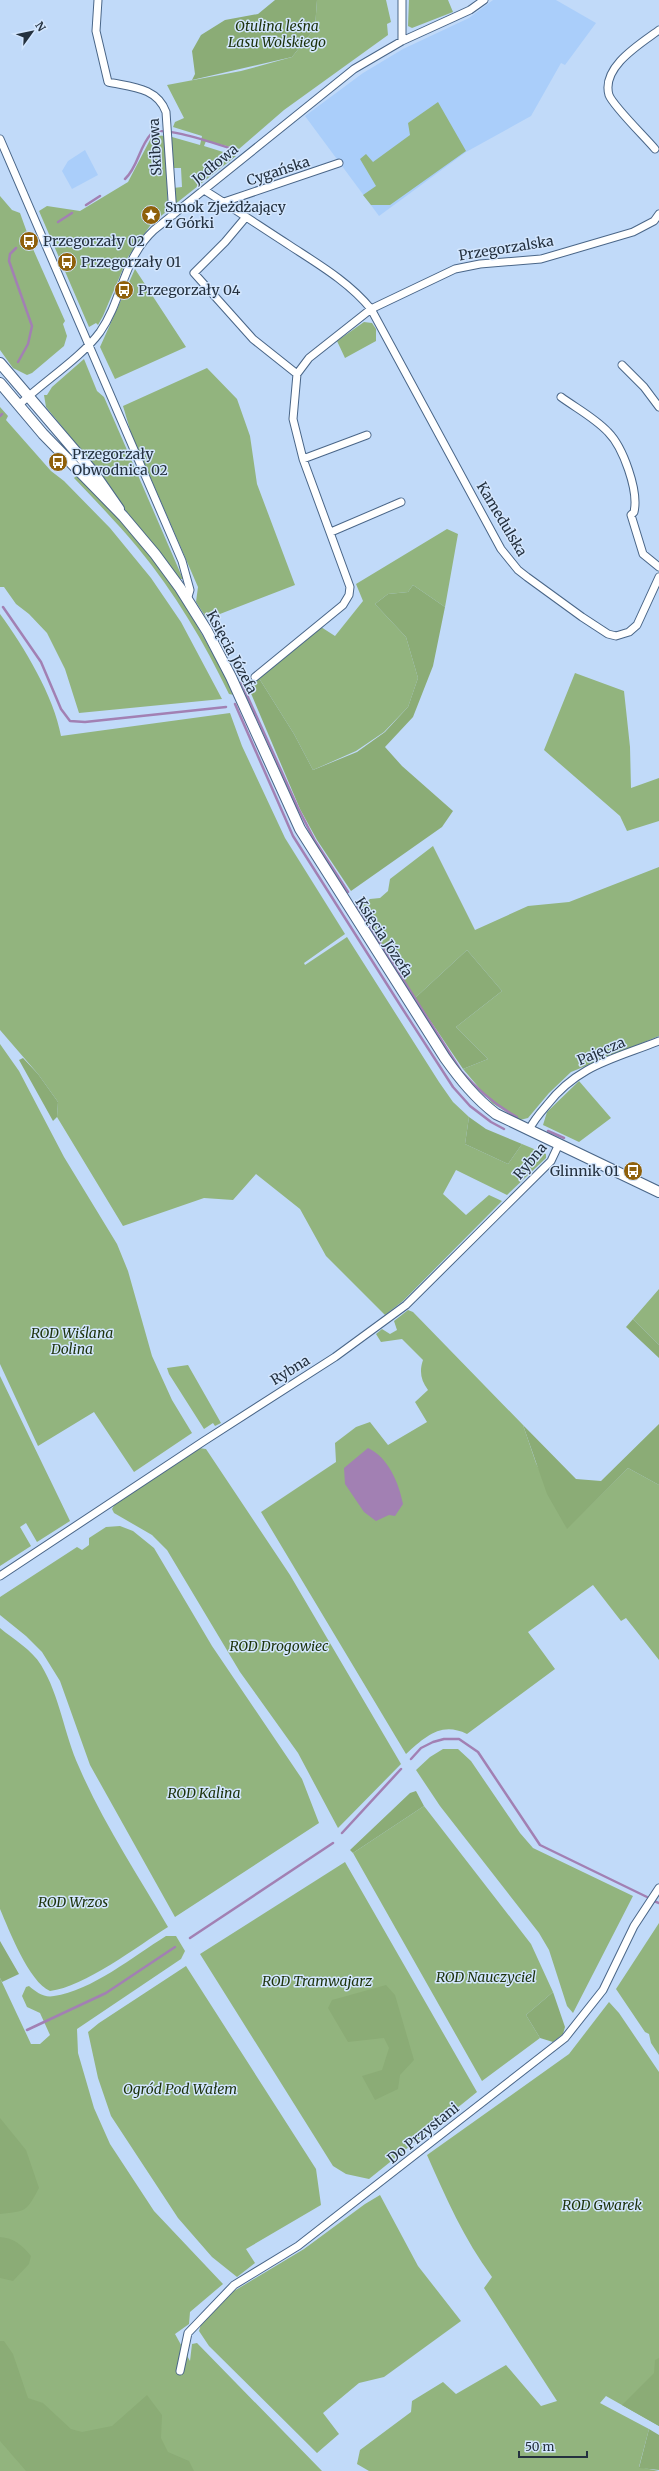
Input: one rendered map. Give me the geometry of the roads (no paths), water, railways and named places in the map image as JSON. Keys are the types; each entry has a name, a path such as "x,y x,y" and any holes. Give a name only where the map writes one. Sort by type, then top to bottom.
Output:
{"main road":[{"name":"Księcia Józefa","path":"0,363 94,473 112,496 123,516"},
{"name":"Księcia Józefa","path":"1,384 71,464 123,516 155,554 187,600 231,677 300,829 445,1058 478,1100 496,1114 659,1192"}],"street":[{"name":"Skibowa","path":"98,0 96,31 108,82 145,90 155,95 164,105 168,127 173,214"},
{"path":"402,0 402,41"},
{"name":"Jodłowa","path":"88,345 104,326 138,248 149,235 173,214 354,69 402,41 470,10 484,0"},
{"path":"655,149 609,96 607,83 612,71 659,30"},
{"path":"0,139 182,561 190,590 187,600"},
{"name":"Cygańska","path":"224,202 339,163"},
{"path":"204,190 246,216 354,290 371,309"},
{"name":"Przegorzalska","path":"297,374 319,350 371,309 455,269 480,264 541,259 633,232 646,226 659,215"},
{"path":"246,216 225,242 194,273 253,339 297,374 293,419 303,459 350,587 349,595 343,605 255,677"},
{"name":"Kamedulska","path":"371,309 501,549 518,570 582,617 608,634 616,636 629,632 637,625 659,577"},
{"path":"18,405 88,345"},
{"path":"622,364 644,387 659,407"},
{"path":"561,397 607,430 615,439 636,497 634,512 631,515 643,554 659,567"},
{"path":"303,459 367,435"},
{"path":"331,532 401,502"},
{"name":"Pajęcza","path":"529,1130 560,1088 576,1076 593,1066 659,1041"},
{"name":"Rybna","path":"0,1576 204,1440 335,1357 406,1305 551,1161 559,1144"},
{"name":"Do Przystani","path":"180,2371 188,2333 234,2286 298,2246 565,2038 603,1990 634,1926 659,1888"}],"waterway":[{"path":"125,179 133,169 147,139 151,134 157,131 179,133 239,151"},
{"path":"86,205 100,196"},
{"path":"58,222 72,213"},
{"path":"16,248 10,254 9,261 32,326 28,344 18,362"},
{"path":"3,607 41,662 61,709 70,721 85,722 226,707"},
{"path":"241,682 298,808 315,841 348,892"},
{"path":"235,704 293,836 453,1087 470,1106 491,1122 504,1129"},
{"path":"357,907 461,1071 487,1097 517,1117"},
{"path":"548,1131 564,1138"},
{"path":"411,1759 421,1748 433,1742 444,1739 459,1739 478,1752 540,1845 647,1897"},
{"path":"342,1833 401,1769"},
{"path":"190,1938 333,1843"},
{"path":"654,1901 659,1903"},
{"path":"27,2030 106,1993 175,1947"}],"place":[{"name":"Smok Zjeżdżający z Górki","path":"151,215"},
{"name":"Przegorzały 02","path":"29,241"},
{"name":"Przegorzały 01","path":"67,262"},
{"name":"Przegorzały 04","path":"124,290"},
{"name":"Przegorzały Obwodnica 02","path":"58,462"},
{"name":"Glinnik 01","path":"633,1171"}],"park label":[{"name":"Otulina leśna Lasu Wolskiego","path":"277,34"},
{"name":"ROD Wiślana Dolina","path":"72,1342"},
{"name":"ROD Drogowiec","path":"279,1646"},
{"name":"ROD Kalina","path":"204,1793"},
{"name":"ROD Wrzos","path":"73,1902"},
{"name":"ROD Nauczyciel","path":"486,1977"},
{"name":"ROD Tramwajarz","path":"317,1981"},
{"name":"Ogród Pod Wałem","path":"180,2089"},
{"name":"ROD Gwarek","path":"602,2205"}]}
